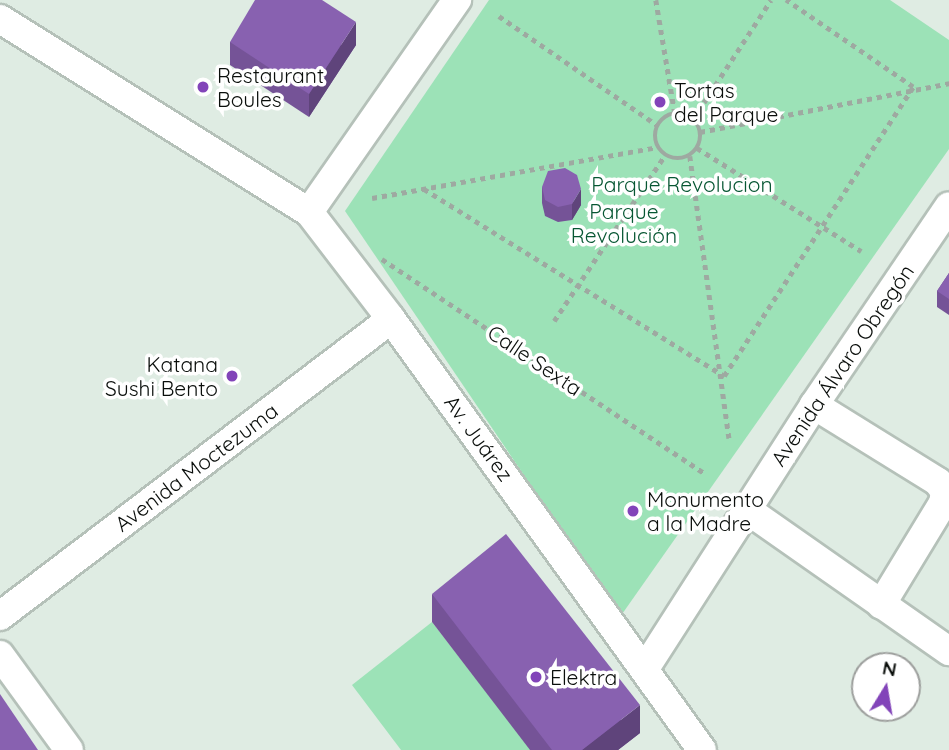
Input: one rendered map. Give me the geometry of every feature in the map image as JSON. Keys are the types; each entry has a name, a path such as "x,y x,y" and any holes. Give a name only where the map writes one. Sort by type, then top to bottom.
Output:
{"street":[{"path":"0,19 309,212 457,0"},
{"name":"Avenida Álvaro Obregón","path":"646,667 814,405 949,206"},
{"name":"Av. Juárez","path":"309,212 391,319 646,667 692,747"},
{"name":"Avenida Moctezuma","path":"0,615 391,319"},
{"path":"814,405 938,482 945,492 943,503 881,605"},
{"path":"746,509 949,650"},
{"path":"0,655 69,750"}],"path":[{"path":"656,0 676,113"},
{"path":"693,119 771,0"},
{"path":"786,0 914,87"},
{"path":"499,16 657,125"},
{"path":"700,132 914,87 949,83"},
{"path":"724,376 914,87"},
{"path":"657,125 657,147 665,155 675,159 690,156 697,148 700,132 693,119 676,113"},
{"path":"657,125 676,113"},
{"path":"372,198 657,147"},
{"path":"697,148 861,250"},
{"path":"554,321 665,155"},
{"path":"690,156 724,376 729,438"},
{"path":"424,189 724,376"},
{"name":"Calle Sexta","path":"378,256 704,472"}],"green space":[{"name":"Parque Revolucion","path":"489,0 890,0 949,40 949,149 620,617 345,211"},
{"path":"432,622 531,750 401,750 352,685"}],"building":[{"path":"255,0 322,0 356,22 309,94 230,42"},
{"path":"565,168 577,175 581,189 572,204 558,207 545,200 542,187 548,171"},
{"path":"949,273 949,299 937,291"},
{"name":"Elektra","path":"506,534 640,705 582,750 552,750 432,594"},
{"path":"0,694 38,750 0,750"}],"place":[{"name":"Restaurant Boules","path":"203,87"},
{"name":"Tortas del Parque","path":"660,102"},
{"name":"Katana Sushi Bento","path":"232,376"},
{"name":"Monumento a la Madre","path":"633,511"},
{"name":"Elektra","path":"536,677"}],"park label":[{"name":"Parque Revolución","path":"624,223"}]}
